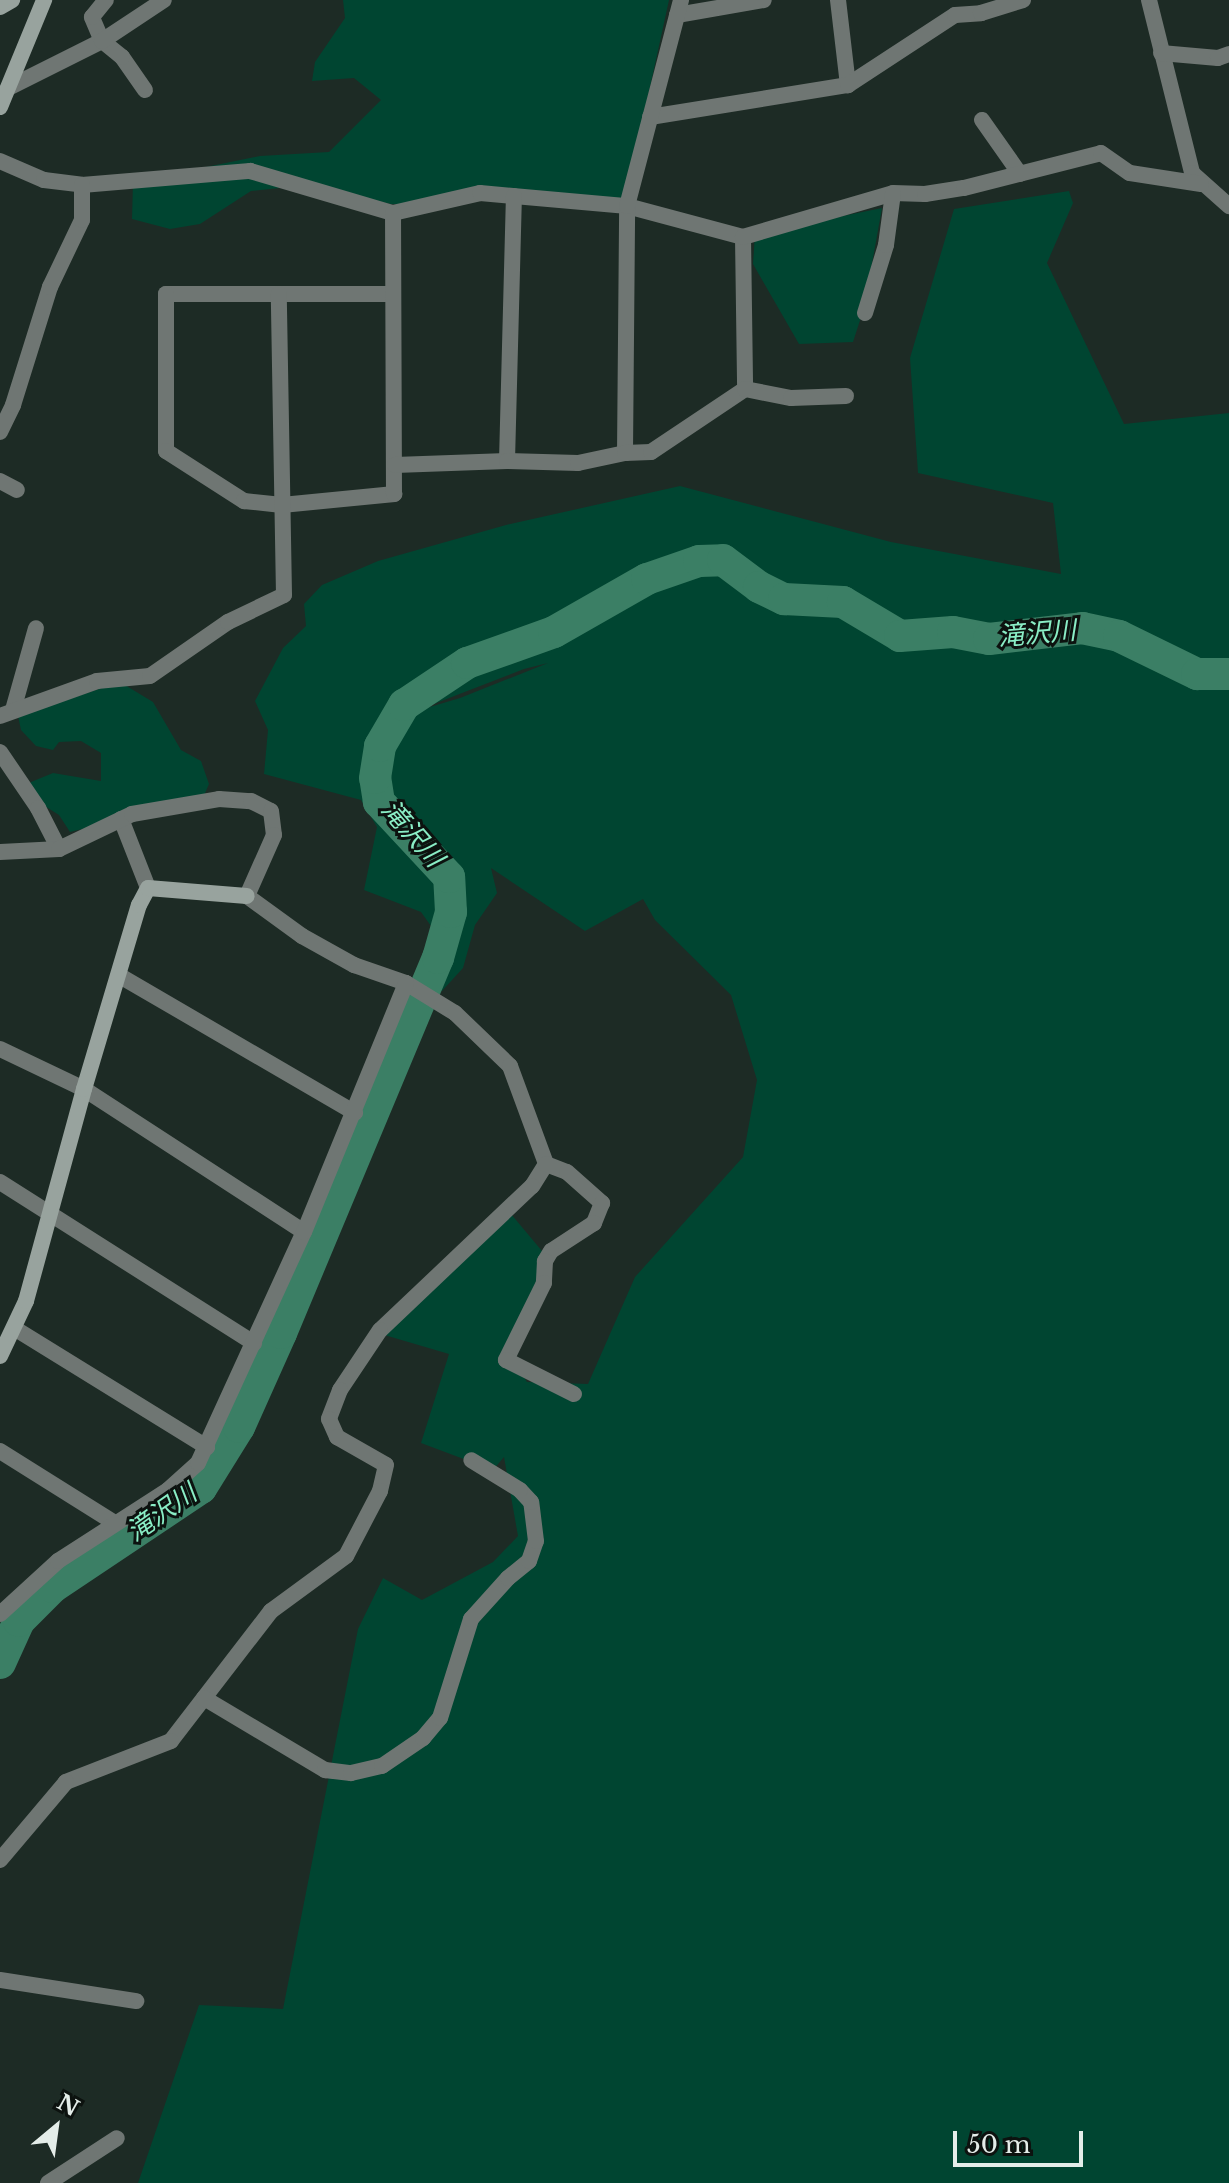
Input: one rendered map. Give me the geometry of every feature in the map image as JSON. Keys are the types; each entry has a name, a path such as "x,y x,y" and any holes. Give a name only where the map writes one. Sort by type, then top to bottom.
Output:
{"street":[{"path":"0,7 12,0"},
{"path":"0,107 44,0"},
{"path":"106,0 92,17 102,41 122,57 145,90"},
{"path":"8,88 102,41 164,0"},
{"path":"625,453 627,206 679,7 764,0"},
{"path":"838,0 848,85"},
{"path":"650,117 848,85 955,15 981,13 1023,0"},
{"path":"1149,0 1161,53 1171,78 1192,173 1229,206"},
{"path":"1161,53 1218,58 1229,54"},
{"path":"982,120 1020,174"},
{"path":"0,161 44,180 82,185 250,171 393,213 480,193 627,206 743,237 893,193 925,194 1101,153 1130,173 1201,184"},
{"path":"0,432 13,405 45,301 82,220 82,185"},
{"path":"865,313 886,245 893,193"},
{"path":"507,461 514,196"},
{"path":"391,294 166,294 166,451 244,501 282,505 394,494 393,213"},
{"path":"743,237 745,389"},
{"path":"7,713 97,681 150,676 228,622 284,595 279,294"},
{"path":"395,465 507,461 578,463 625,453 651,452 745,389 791,398 846,396"},
{"path":"0,481 17,490"},
{"path":"7,713 36,628"},
{"path":"0,752 38,808 59,849"},
{"path":"0,852 59,849 121,819 219,799 251,801 271,811 274,835 247,896"},
{"path":"0,1356 14,1328 52,1217 84,1089 139,905 148,888 121,819"},
{"path":"148,888 247,896 302,936 354,965 412,987 455,1013 510,1066 546,1164 567,1172 602,1203 594,1223 551,1251 545,1261 544,1283 506,1360 574,1394"},
{"path":"120,976 355,1113"},
{"path":"0,1614 58,1561 168,1490 198,1463 412,987"},
{"path":"0,1049 84,1089 304,1232"},
{"path":"0,1860 66,1782 171,1741 271,1611 346,1556 380,1491 386,1465 337,1437 329,1419 340,1390 380,1330 532,1186 546,1164"},
{"path":"0,1182 254,1343"},
{"path":"14,1328 207,1447"},
{"path":"0,1451 115,1523"},
{"path":"204,1698 325,1770 351,1773 382,1766 423,1738 440,1718 471,1619 508,1578 529,1561 536,1541 531,1502 520,1490 471,1460"},
{"path":"0,1980 136,2001"},
{"path":"48,2183 117,2138"}],"green space":[{"path":"343,0 669,0 625,202 514,196 427,205 391,204 308,185 251,191 200,224 170,229 132,219 133,182 260,156 329,152 381,100 354,78 312,81 315,62 345,18"},
{"path":"1069,191 1073,203 1047,263 1124,424 1229,413 1229,2183 138,2183 199,2005 283,2009 358,1629 383,1578 422,1600 493,1562 518,1536 504,1457 493,1470 421,1443 449,1354 381,1334 511,1214 542,1251 541,1273 509,1353 527,1382 588,1384 635,1277 743,1157 757,1080 731,995 655,920 643,899 585,931 491,868 497,893 475,925 463,968 442,991 423,983 431,926 421,912 364,890 377,827 361,800 264,774 268,730 255,701 283,648 306,626 304,604 322,585 378,561 506,525 680,486 891,542 1061,574 1053,503 918,473 910,358 954,209","holes":["548,663 460,698 413,712 524,669"]},
{"path":"882,208 864,308 853,342 799,344 753,264 755,234"},
{"path":"120,682 153,702 181,750 201,761 209,784 202,800 70,832 59,815 24,793 31,782 53,773 101,781 101,753 81,741 59,742 53,750 36,746 21,730 18,716"}],"waterway":[{"name":"滝沢川","path":"0,1663 19,1621 53,1587 201,1488 239,1427 281,1333 438,958 451,912 449,877 379,802 375,778 380,746 404,705 467,663 554,632 647,579 699,561 723,560 759,587 784,599 843,602 900,636 953,632 989,639 1082,628 1119,636 1197,674 1229,674"}]}
